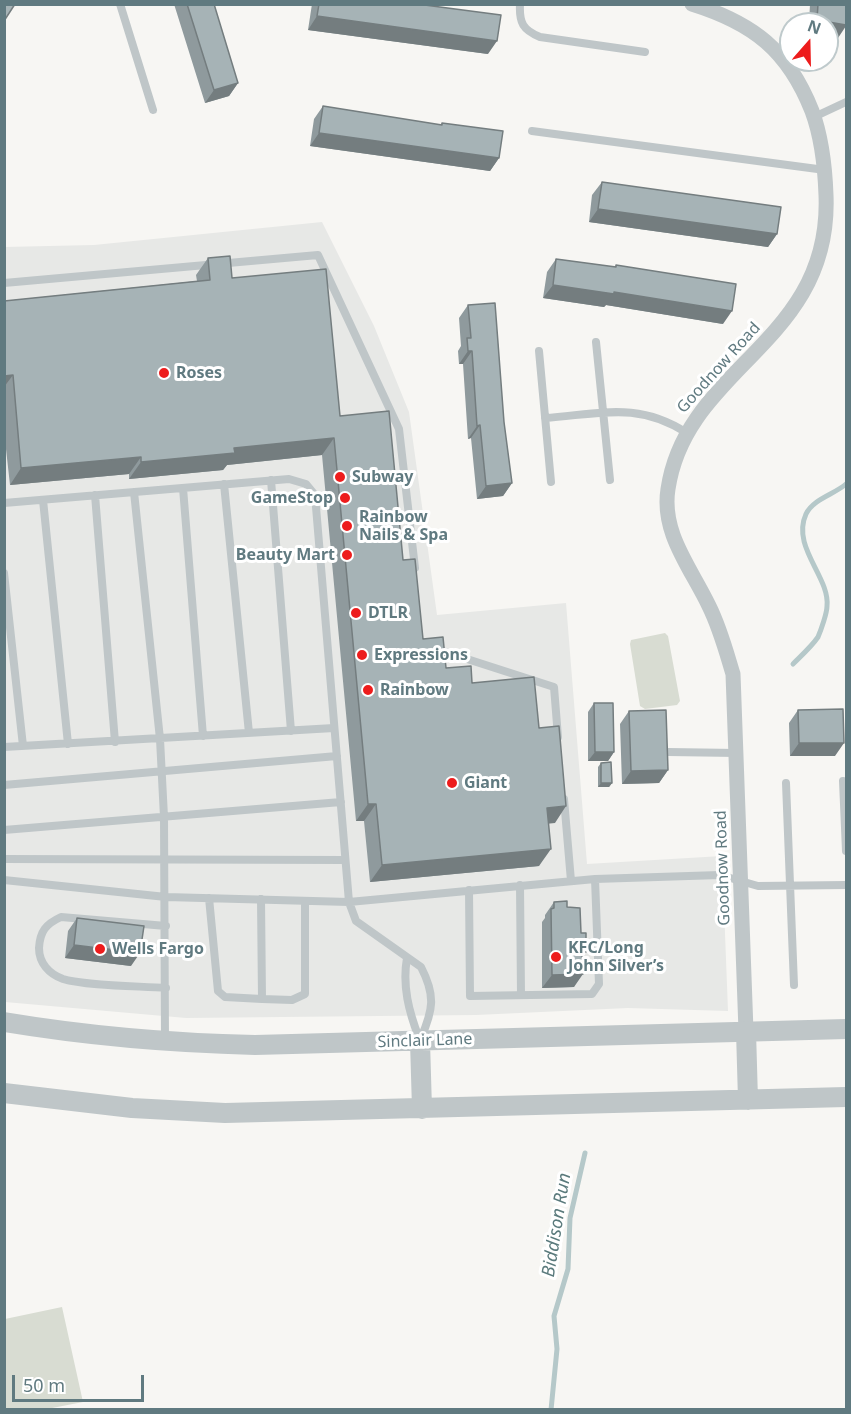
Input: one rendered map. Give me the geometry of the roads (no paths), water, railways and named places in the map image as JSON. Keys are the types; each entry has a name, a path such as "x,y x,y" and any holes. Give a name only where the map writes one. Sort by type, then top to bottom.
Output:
{"street":[{"name":"Goodnow Road","path":"692,4 742,23 785,62 803,88 814,117 825,170 827,221 819,262 804,294 784,323 706,406 687,433 669,483 669,525 676,545 709,605 724,641 733,674 746,1031"},
{"name":"Sinclair Lane","path":"4,1022 56,1031 165,1042 255,1045 846,1029"},
{"path":"746,1031 748,1100"},
{"path":"420,1041 422,1109"},
{"path":"4,1093 79,1103 225,1113 846,1097"}],"lane":[{"path":"120,4 153,110"},
{"path":"520,4 520,24 528,32 540,37 645,52"},
{"path":"814,117 846,102"},
{"path":"532,130 825,170"},
{"path":"4,283 318,255 399,429 416,577"},
{"path":"596,342 610,480"},
{"path":"539,351 551,482"},
{"path":"544,418 632,411 653,415 687,433"},
{"path":"271,480 291,731"},
{"path":"4,503 271,480 298,480 306,484 315,495 349,902 356,921 421,968 431,993 432,1013 420,1041"},
{"path":"224,484 249,733"},
{"path":"183,488 203,736"},
{"path":"134,492 162,772 166,859 165,1042"},
{"path":"95,495 115,742"},
{"path":"43,500 68,744"},
{"path":"4,573 23,747"},
{"path":"423,645 554,687 559,744"},
{"path":"4,747 334,728"},
{"path":"668,752 737,753"},
{"path":"4,784 337,756"},
{"path":"843,781 846,851"},
{"path":"786,783 788,885 794,985"},
{"path":"563,790 571,881"},
{"path":"4,830 340,802"},
{"path":"4,859 345,860"},
{"path":"4,880 166,897 349,902 595,879 720,875 758,886 846,885"},
{"path":"469,890 470,996 592,994 599,984 595,879"},
{"path":"520,885 521,995"},
{"path":"209,898 218,991 225,997 292,1000 305,994 305,901"},
{"path":"261,899 262,999"},
{"path":"166,926 61,917 46,924 40,938 39,954 44,968 62,979 166,988"},
{"path":"407,958 405,984 410,1015 420,1041"}],"waterway":[{"name":"Biddison Run","path":"793,664 818,637 827,609 823,584 803,538 806,514 814,504 846,484"},
{"name":"Biddison Run","path":"551,1410 557,1349 554,1316 568,1269 570,1218 585,1153"}],"place":[{"name":"Roses","path":"164,373"},
{"name":"Subway","path":"340,477"},
{"name":"GameStop","path":"345,498"},
{"name":"Rainbow Nails & Spa","path":"347,526"},
{"name":"Beauty Mart","path":"347,555"},
{"name":"DTLR","path":"356,613"},
{"name":"Expressions","path":"362,655"},
{"name":"Rainbow","path":"368,690"},
{"name":"Giant","path":"452,783"},
{"name":"Wells Fargo","path":"100,949"},
{"name":"KFC/Long John Silver’s","path":"556,957"}]}
